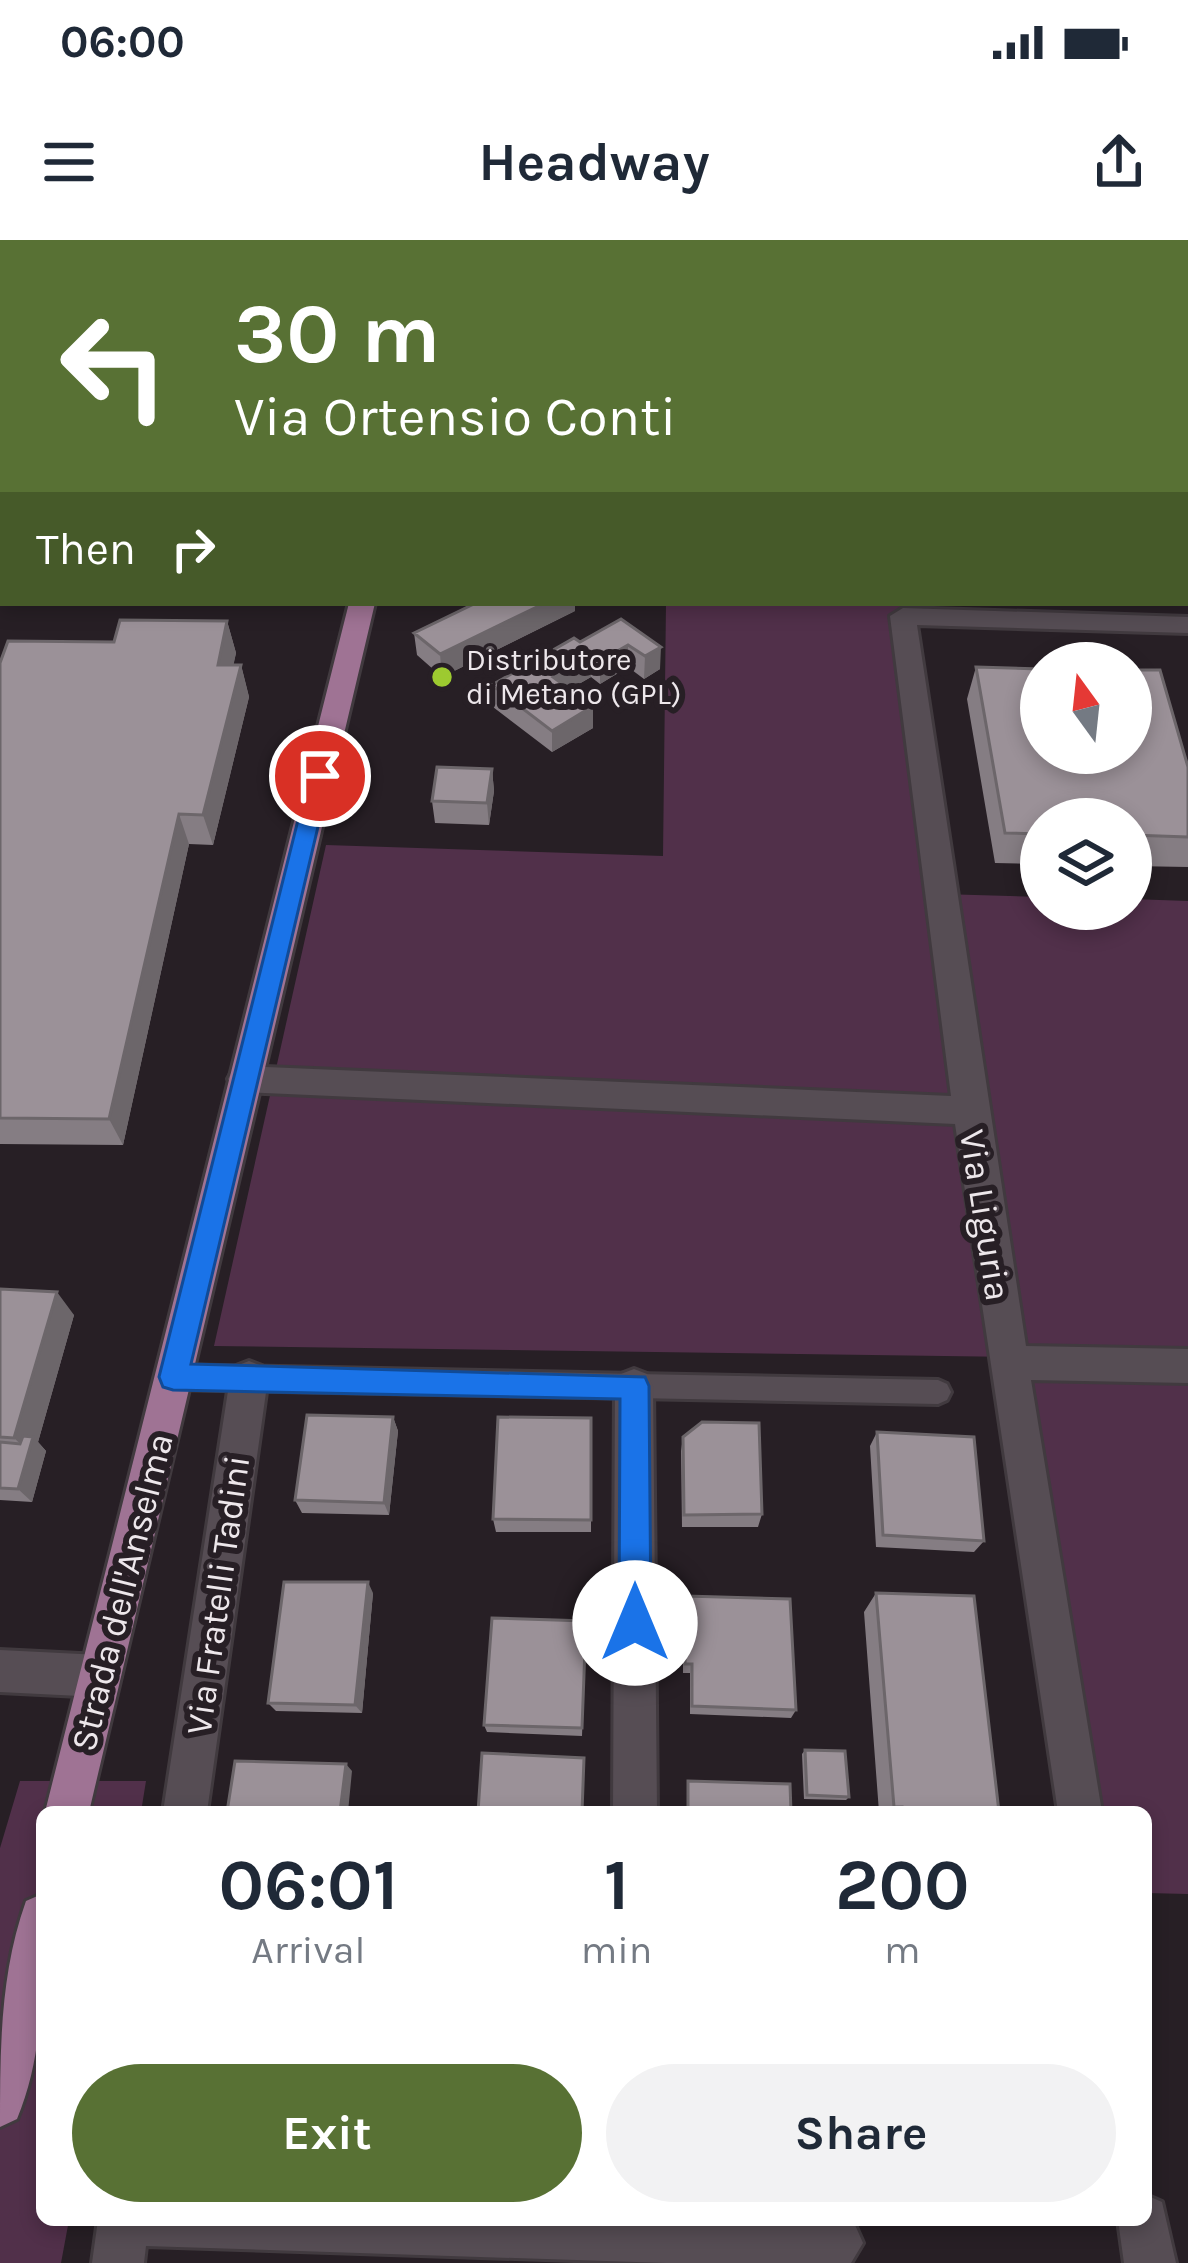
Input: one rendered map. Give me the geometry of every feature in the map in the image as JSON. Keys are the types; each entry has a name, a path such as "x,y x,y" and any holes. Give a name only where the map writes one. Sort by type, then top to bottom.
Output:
{"main road":[{"name":"Strada dell'Anselma","path":"69,1806 361,606"},
{"path":"0,2102 36,1943"}],"street":[{"name":"Via Liguria","path":"1079,1806 970,1111 903,616 1188,625"},
{"path":"245,1079 970,1111"},
{"path":"1010,1363 1188,1366"},
{"name":"Via Fratelli Tadini","path":"186,1806 250,1378"},
{"path":"634,1386 635,1806"},
{"path":"0,1671 100,1676"},
{"path":"118,2263 123,2226"},
{"path":"290,2226 837,2243"},
{"path":"1145,2226 1150,2263"}],"lane":[{"path":"173,1377 938,1392"}],"shaded area":[{"path":"666,606 901,606 941,894 1020,896 1020,930 1152,930 1152,900 1188,901 1188,1894 1152,1893 1152,1806 1079,1806 1016,1357 214,1346 326,845 663,856"},
{"path":"20,1781 146,1781 142,1806 36,1806 36,2226 68,2226 61,2263 0,2263 0,1848"}],"building":[{"path":"470,606 539,606 440,654 414,633"},
{"path":"621,619 661,647 645,656 628,645 600,661 591,654 553,677 593,706 552,731 492,685 574,638 580,642"},
{"path":"120,620 227,621 218,665 241,665 203,815 179,814 109,1119 0,1118 0,663 8,641 114,642"},
{"path":"976,667 1020,668 1020,774 1152,774 1152,670 1160,670 1188,767 1188,837 1152,836 1152,798 1020,798 1020,833 1005,833"},
{"path":"437,767 492,769 487,803 432,801"},
{"path":"0,1289 57,1292 14,1438 0,1437"},
{"path":"307,1415 393,1417 384,1503 295,1500"},
{"path":"498,1417 591,1418 591,1520 493,1519"},
{"path":"702,1422 759,1423 762,1514 684,1515 683,1437"},
{"path":"877,1432 974,1437 984,1541 883,1535"},
{"path":"23,1436 33,1437 18,1489 0,1488 0,1442 20,1444"},
{"path":"284,1582 368,1582 355,1705 268,1703"},
{"path":"876,1593 974,1596 998,1806 894,1806"},
{"path":"685,1596 790,1599 796,1710 692,1706 692,1664 685,1664"},
{"path":"492,1618 586,1621 582,1728 484,1725"},
{"path":"805,1750 845,1751 849,1797 807,1795"},
{"path":"482,1753 584,1758 582,1806 478,1806"},
{"path":"235,1761 346,1764 341,1806 228,1806"},
{"path":"688,1781 790,1784 791,1806 688,1806"}],"place":[{"name":"Distributore di Metano (GPL)","path":"442,677"}],"route":[{"path":"320,776 173,1377 634,1386 635,1623"}]}
